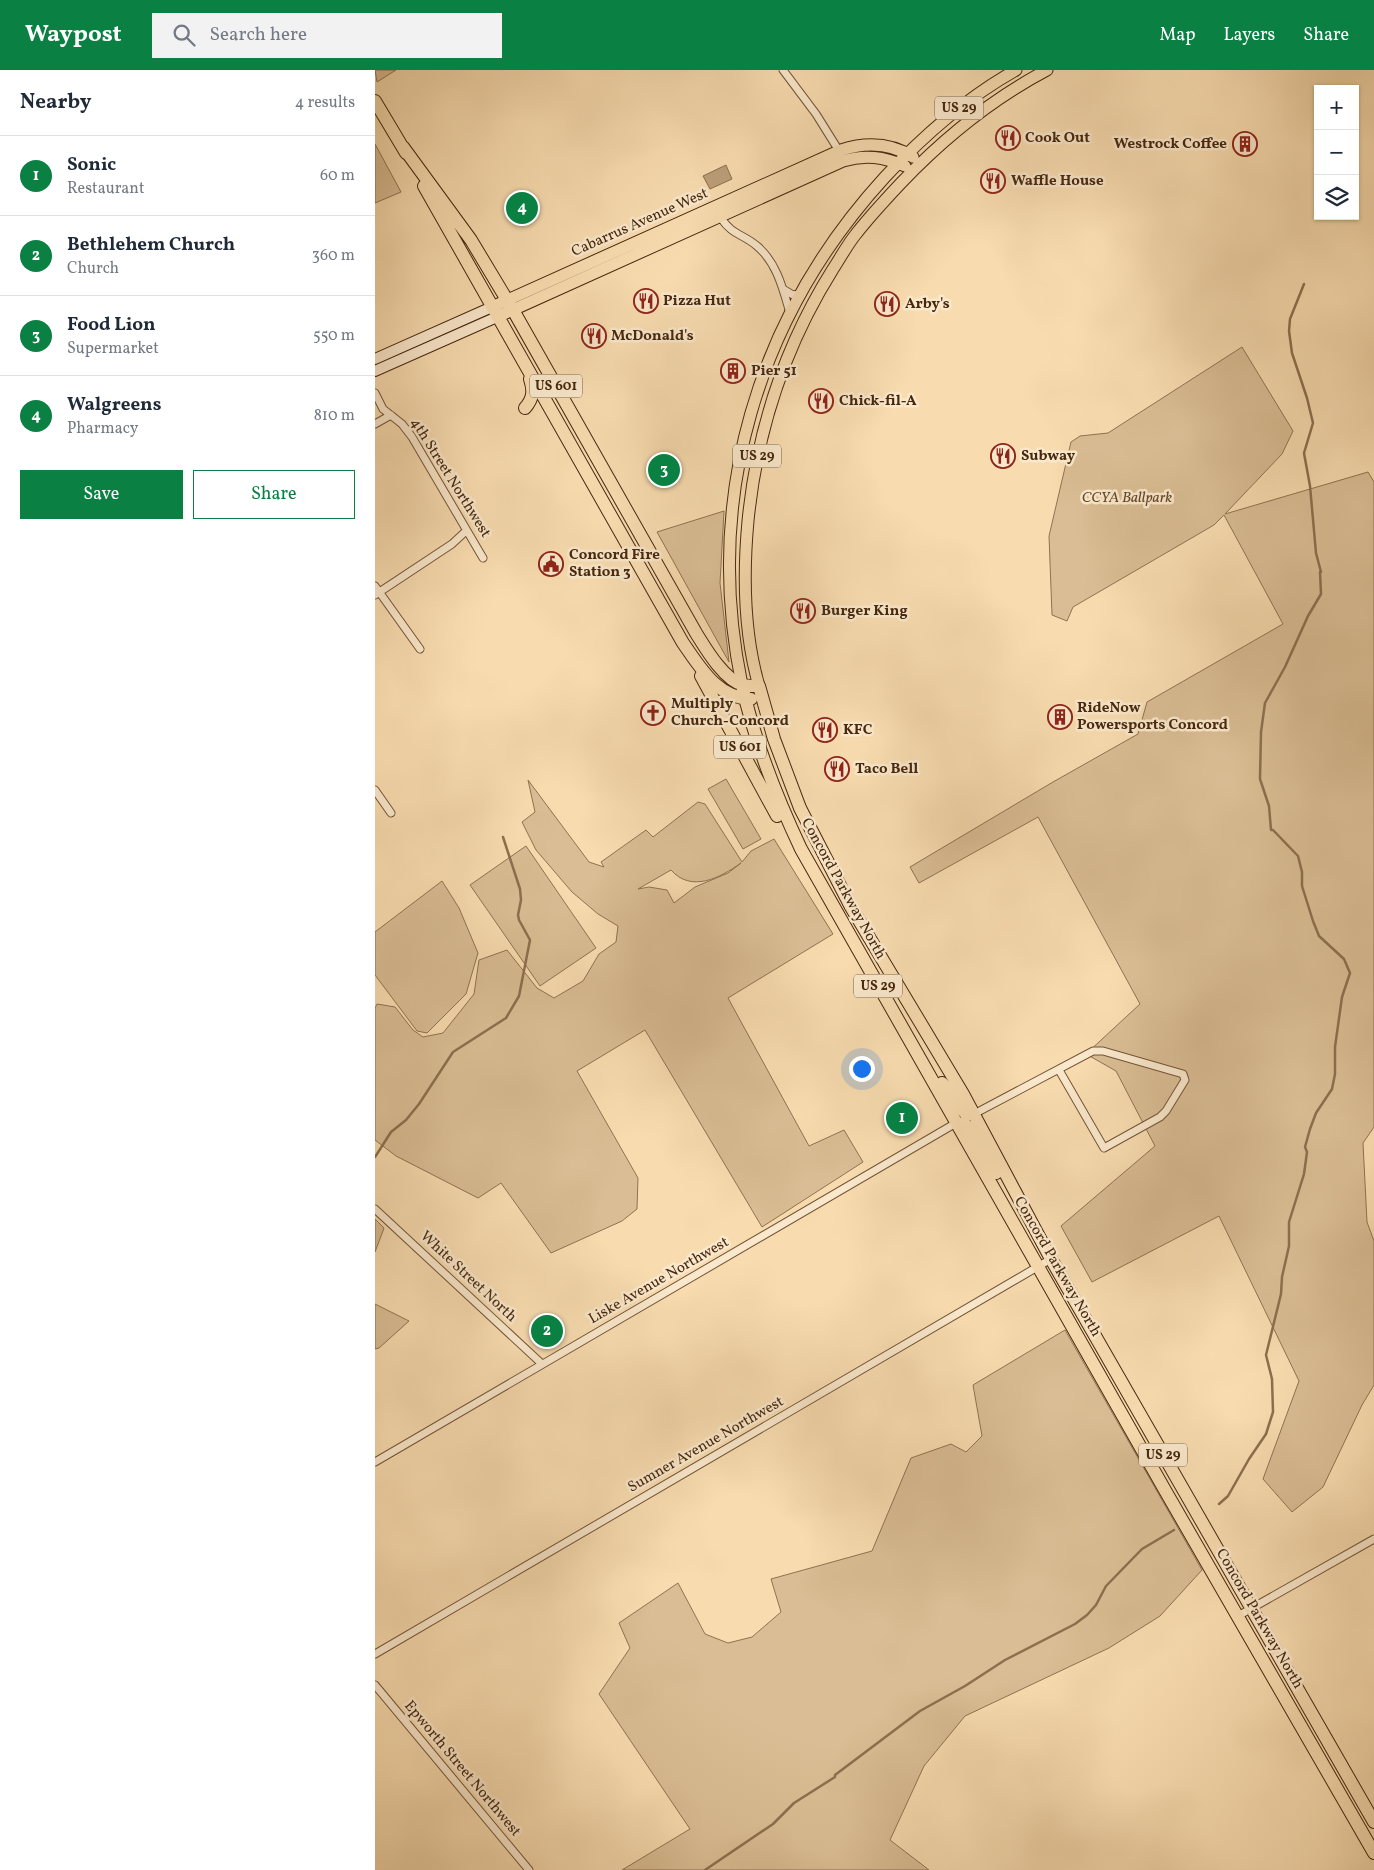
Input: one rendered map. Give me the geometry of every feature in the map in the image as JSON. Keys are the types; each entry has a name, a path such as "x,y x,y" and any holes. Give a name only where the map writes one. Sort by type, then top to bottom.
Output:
{"highway":[{"name":"US 601","path":"375,101 403,147 526,368 683,643 783,828 801,849"},
{"name":"US 601","path":"403,147 471,240 709,654 733,680 742,685"},
{"path":"526,368 533,387 530,402 525,408 541,406 553,415"},
{"path":"624,540 638,532"},
{"path":"683,643 707,677 732,696 745,699 761,693"},
{"path":"742,685 761,693"},
{"name":"Concord Parkway North","path":"742,685 753,733 767,772 801,849 1239,1616 1370,1838 1374,1853"},
{"name":"Concord Parkway North","path":"761,693 774,739 800,808 851,907 974,1114 1051,1259 1374,1822"},
{"path":"859,952 873,943"},
{"path":"896,1018 922,1050 957,1103 966,1114 974,1114"},
{"path":"956,1123 966,1125 996,1173 1010,1184"}],"main road":[{"name":"US 29","path":"742,685 732,612 731,520 738,470 748,424 767,366 790,313 799,294 827,249 858,207 941,122 995,82 1016,70"},
{"name":"US 29","path":"761,693 747,611 745,550 760,438 779,379 798,331 854,236 880,204 934,149 987,107 1047,70"},
{"name":"Cabarrus Avenue West","path":"510,305 621,262 721,218 841,156 856,146 879,145 896,148 921,162"},
{"name":"Cabarrus Avenue West","path":"375,371 702,211 770,181 841,156 855,158 873,157 898,164 913,171"},
{"path":"721,218 721,211 765,189 770,181"},
{"path":"621,262 623,255 696,221 702,215 702,211"},
{"name":"Cabarrus Avenue West","path":"375,359 495,312"}],"street":[{"path":"783,70 816,114 841,156"},
{"path":"721,218 731,231 747,239 764,253 779,277 790,313"},
{"path":"783,289 793,295 799,294"},
{"name":"4th Street Northwest","path":"375,393 381,406 402,424 412,437 466,532 483,558"},
{"path":"375,424 391,415"},
{"path":"421,649 376,591 452,544 466,532"},
{"path":"375,790 391,813"},
{"path":"974,1114 1093,1051 1103,1051 1183,1074 1185,1080 1166,1111 1160,1117 1104,1148 1059,1070"},
{"name":"Liske Avenue Northwest","path":"375,1462 956,1123"},
{"name":"White Street North","path":"375,1209 542,1364"},
{"name":"Sumner Avenue Northwest","path":"375,1654 1051,1259"},
{"path":"1239,1616 1374,1539"},
{"name":"Epworth Street Northwest","path":"375,1685 529,1870"}],"green space":[{"path":"375,70 396,70 377,82"},
{"path":"375,144 401,192 375,203"},
{"name":"CCYA Ballpark","path":"1242,347 1293,431 1282,454 1225,514 1368,472 1374,482 1374,1127 1363,1143 1367,1222 1374,1241 1374,1385 1362,1405 1323,1487 1292,1512 1263,1479 1299,1381 1219,1216 1092,1282 1061,1226 1155,1146 1116,1071 1086,1054 1140,1004 1038,817 919,883 910,867 1138,734 1147,702 1283,624 1224,515 1214,525 1073,607 1067,621 1052,615 1049,536 1071,442 1080,436 1108,433"},
{"path":"724,511 720,583 729,662 657,532"},
{"path":"726,779 761,839 743,849 708,789"},
{"path":"528,780 589,862 604,867 601,862 646,830 653,837 698,802 705,804 742,862 751,851 774,839 833,934 728,998 809,1146 844,1130 863,1162 762,1227 645,1030 577,1071 638,1178 637,1209 622,1221 551,1253 501,1183 478,1198 396,1156 375,1140 375,1008 377,1004 395,1007 413,1030 423,1037 443,1033 474,994 479,960 507,950 537,988 554,998 583,981 599,954 616,942 618,926 598,914 572,892 536,850 522,822 535,812","holes":["741,863 728,873 695,887 674,903 667,890 649,887 638,889 671,870 687,881 696,882 715,878"]},
{"path":"526,846 596,948 540,986 470,885"},
{"path":"442,881 459,908 478,953 466,994 427,1033 417,1031 375,975 375,932"},
{"path":"375,1219 384,1228 375,1252"},
{"path":"375,1304 409,1321 379,1348 375,1349"},
{"path":"1065,1330 1202,1570 1160,1616 1109,1648 965,1716 924,1766 890,1840 929,1870 622,1870 690,1829 599,1694 630,1648 619,1623 678,1583 705,1634 728,1643 752,1637 781,1612 771,1579 872,1551 911,1458 951,1444 966,1452 982,1436 973,1385"}],"shaded area":[{"path":"726,165 732,179 710,189 703,176"}],"waterway":[{"path":"1219,1504 1228,1496 1266,1434 1273,1412 1272,1379 1266,1355 1281,1294 1282,1277 1289,1246 1289,1222 1304,1174 1307,1152 1305,1147 1310,1129 1316,1113 1332,1089 1335,1074 1335,1047 1342,997 1350,973 1344,959 1319,936 1302,886 1302,872 1298,856 1271,830 1269,806 1260,779 1261,732 1265,703 1285,667 1308,616 1321,594 1321,572 1316,553 1310,486 1304,453 1313,423 1292,353 1289,331 1290,319 1304,284"},
{"path":"375,1157 391,1132 406,1120 419,1104 453,1052 506,1018 519,996 530,940 519,920 520,889 503,837"},
{"path":"705,1870 773,1824 794,1803 835,1777 835,1775 920,1711 965,1686 1005,1660 1075,1624 1096,1605 1106,1586 1142,1549 1174,1530"}],"place":[{"name":"Cook Out","path":"1008,138"},
{"name":"Westrock Coffee","path":"1245,144"},
{"name":"Waffle House","path":"993,181"},
{"name":"Walgreens","path":"522,208"},
{"name":"Pizza Hut","path":"646,301"},
{"name":"Arby's","path":"887,304"},
{"name":"McDonald's","path":"594,336"},
{"name":"Pier 51","path":"733,371"},
{"name":"Chick-fil-A","path":"821,401"},
{"name":"Subway","path":"1003,456"},
{"name":"Food Lion","path":"664,470"},
{"name":"Concord Fire Station 3","path":"551,564"},
{"name":"Burger King","path":"803,611"},
{"name":"Multiply Church-Concord","path":"653,713"},
{"name":"RideNow Powersports Concord","path":"1060,717"},
{"name":"KFC","path":"825,730"},
{"name":"Taco Bell","path":"837,769"},
{"name":"Sonic","path":"902,1118"},
{"name":"Bethlehem Church","path":"547,1331"}]}
